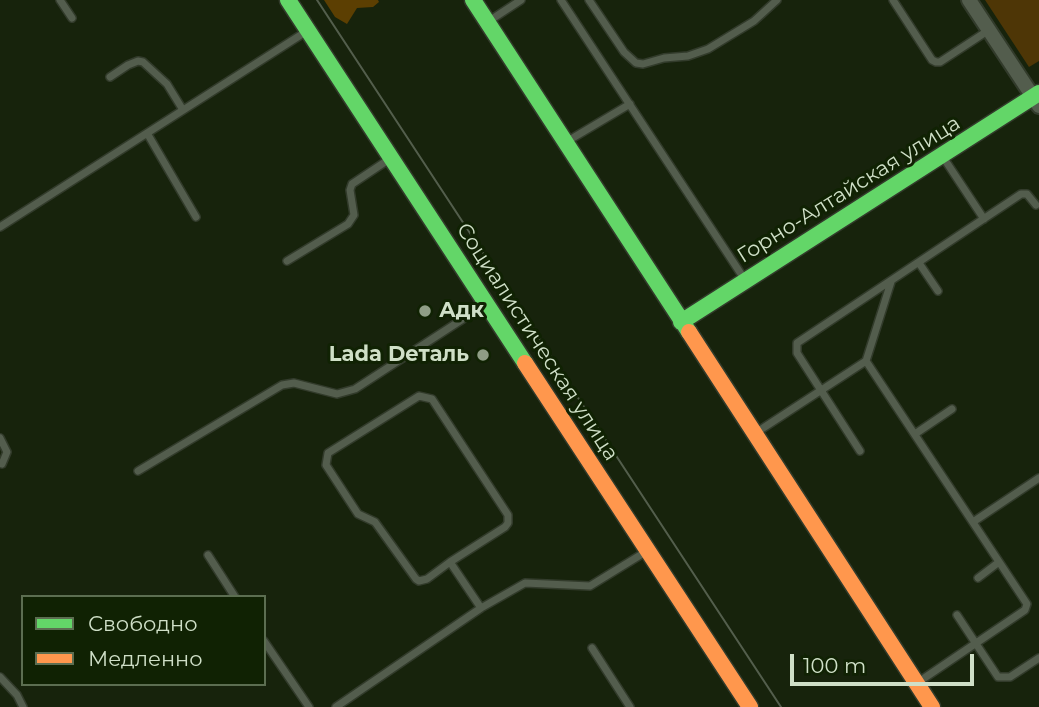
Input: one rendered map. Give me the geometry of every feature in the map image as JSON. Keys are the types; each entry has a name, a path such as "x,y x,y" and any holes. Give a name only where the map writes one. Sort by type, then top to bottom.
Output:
{"street":[{"name":"Социалистическая улица","path":"288,0 648,551 745,705"},
{"path":"473,0 932,707"},
{"path":"969,0 1037,99"},
{"name":"Горно-Алтайская улица","path":"681,322 1037,99"}],"lane":[{"path":"60,0 72,18"},
{"path":"487,22 521,0"},
{"path":"561,0 746,281"},
{"path":"589,0 624,52 636,63 643,64 708,49 754,21 777,0"},
{"path":"893,0 932,60 936,62 989,30"},
{"path":"0,227 308,30"},
{"path":"110,77 128,65 144,62 167,84 183,110"},
{"path":"566,143 630,104"},
{"path":"147,133 196,217"},
{"path":"943,157 984,219"},
{"path":"287,261 348,224 355,211 351,197 352,184 391,158"},
{"path":"860,451 797,354 797,343 1024,192 1036,205"},
{"path":"919,263 938,291"},
{"path":"755,433 866,361 891,282"},
{"path":"138,471 282,385 294,383 337,394 355,389 487,304"},
{"path":"866,361 1027,608 916,683"},
{"path":"419,396 432,399 508,515 505,527 450,562 427,579 416,579 375,522 358,514 326,465 328,453 419,396"},
{"path":"915,434 952,409"},
{"path":"0,438 7,452 2,464"},
{"path":"973,522 1039,478"},
{"path":"336,707 481,608 525,583 590,586 648,551"},
{"path":"208,555 234,595"},
{"path":"450,562 481,608"},
{"path":"978,578 999,562"},
{"path":"957,615 995,674 1006,679 1039,659"},
{"path":"266,644 309,707"},
{"path":"592,648 630,707"},
{"path":"0,677 17,695 23,707"}],"shaded area":[{"path":"324,0 379,2 373,7 357,8 347,24 335,17"},
{"path":"985,0 1039,0 1039,61 1029,67"}],"tram line":[{"path":"317,0 781,707"}],"traffic: fast":[{"path":"288,0 525,363"},
{"path":"473,0 689,332"},
{"path":"681,322 1039,93"}],"traffic: slow":[{"path":"689,332 932,707"},
{"path":"525,363 750,707"}],"place":[{"name":"Адк","path":"425,311"},
{"name":"Lada Dеталь","path":"483,355"}]}
